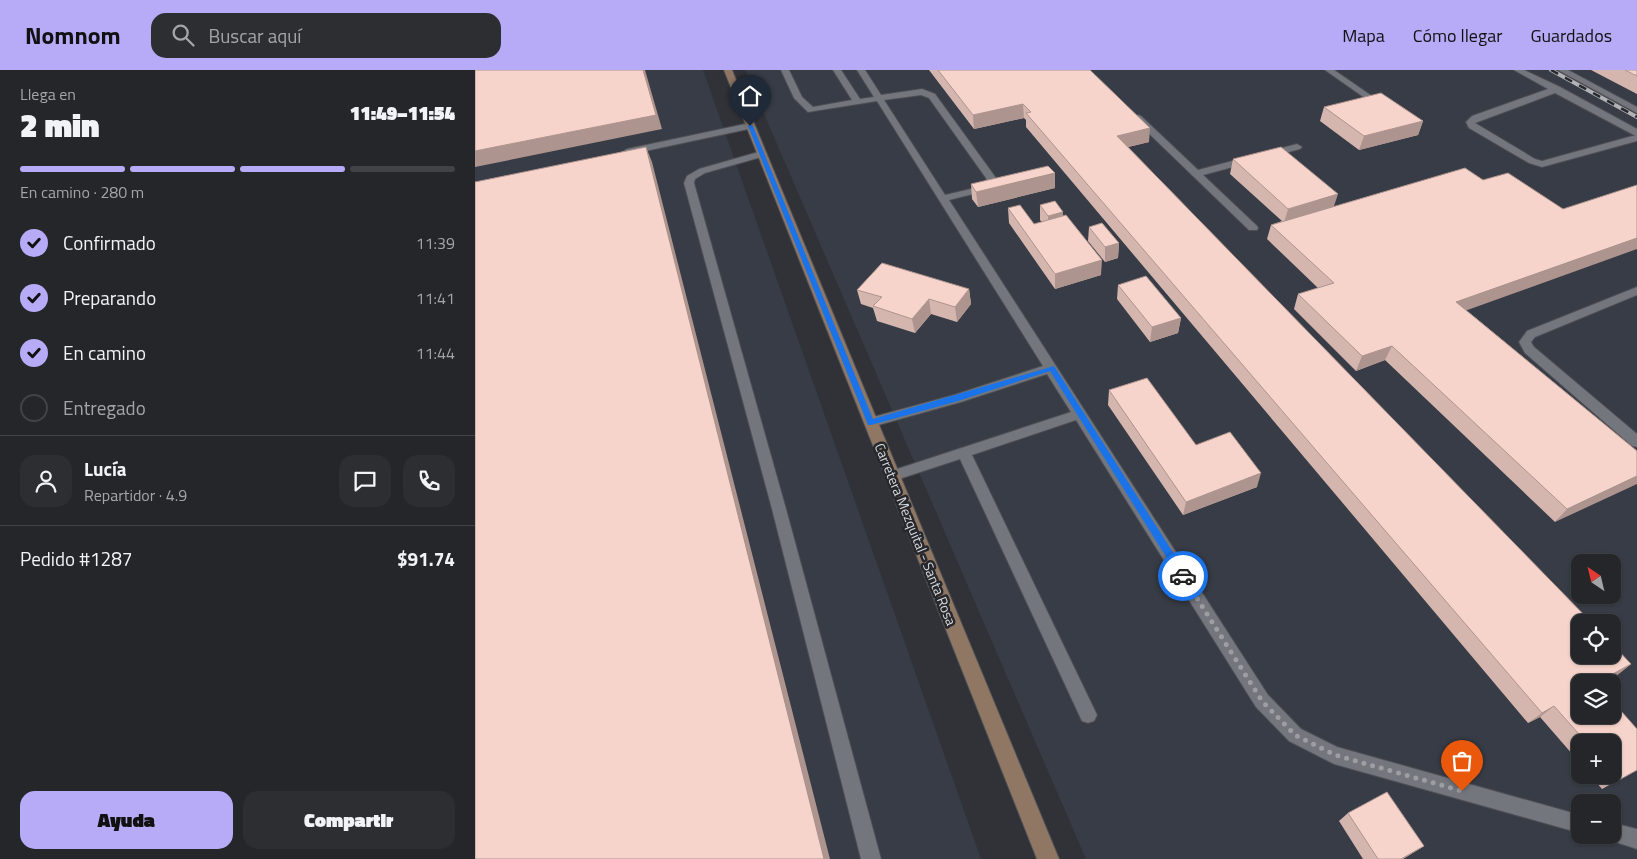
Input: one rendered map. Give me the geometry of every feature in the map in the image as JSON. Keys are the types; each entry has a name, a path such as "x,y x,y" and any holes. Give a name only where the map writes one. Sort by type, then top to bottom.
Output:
{"main road":[{"name":"Carretera Mezquital - Santa Rosa","path":"728,70 1048,859"}],"lane":[{"path":"785,70 801,101 811,110 910,93 922,92 932,96 991,178 992,184 982,189 943,198"},
{"path":"837,70 858,103"},
{"path":"861,70 1262,701 1295,735 1335,755 1571,821"},
{"path":"1329,70 1375,101"},
{"path":"1518,70 1637,133"},
{"path":"1562,70 1637,110"},
{"path":"1557,90 1475,118 1470,122 1472,126 1533,161 1542,164 1637,138"},
{"path":"1129,109 1253,228"},
{"path":"617,154 750,126"},
{"path":"1196,174 1297,147"},
{"path":"762,154 702,171 690,178 689,183 779,509 871,859"},
{"path":"1637,291 1531,334 1525,342 1529,350 1637,442"},
{"path":"871,422 955,399 1051,368"},
{"path":"893,476 1080,414"},
{"path":"964,453 1088,715"},
{"path":"1621,834 1637,838"}],"shaded area":[{"path":"475,70 703,70 981,859 475,859"},
{"path":"745,70 1637,70 1637,859 1086,859"}],"building":[{"path":"475,70 643,70 656,115 475,151"},
{"path":"938,70 1090,70 1150,128 1117,136 1571,601 1571,604 1573,604 1583,614 1571,614 1571,664 1621,664 1621,653 1631,664 1613,674 1571,674 1571,724 1621,724 1621,711 1637,729 1637,770 1621,779 1621,734 1579,734 1554,706 1542,713 1026,113 1031,112 1023,104 973,115"},
{"path":"1625,70 1637,70 1637,76"},
{"path":"1381,93 1423,121 1364,136 1324,107"},
{"path":"646,147 824,859 475,859 475,182"},
{"path":"1281,147 1338,194 1288,209 1233,159"},
{"path":"1048,166 1055,173 976,192 971,184"},
{"path":"1465,168 1483,180 1508,173 1563,209 1637,185 1637,238 1456,302 1637,451 1637,476 1567,509 1392,346 1362,356 1298,294 1334,283 1271,225"},
{"path":"1055,201 1063,212 1048,216 1040,205"},
{"path":"1020,205 1034,224 1066,215 1102,260 1055,274 1008,208"},
{"path":"1102,223 1119,243 1105,247 1089,227"},
{"path":"882,263 969,289 955,307 929,299 912,319 873,306 882,297 857,290"},
{"path":"1146,276 1181,318 1152,327 1118,285"},
{"path":"1147,378 1196,445 1230,432 1261,473 1186,502 1109,390"},
{"path":"1387,792 1424,846 1401,859 1378,859 1348,813"}],"railway":[{"path":"1551,70 1637,117"}],"way so far":[{"path":"1183,576 1262,701 1295,735 1335,755 1462,791"}],"route":[{"path":"750,126 871,422 955,399 1051,368 1183,576"}]}
